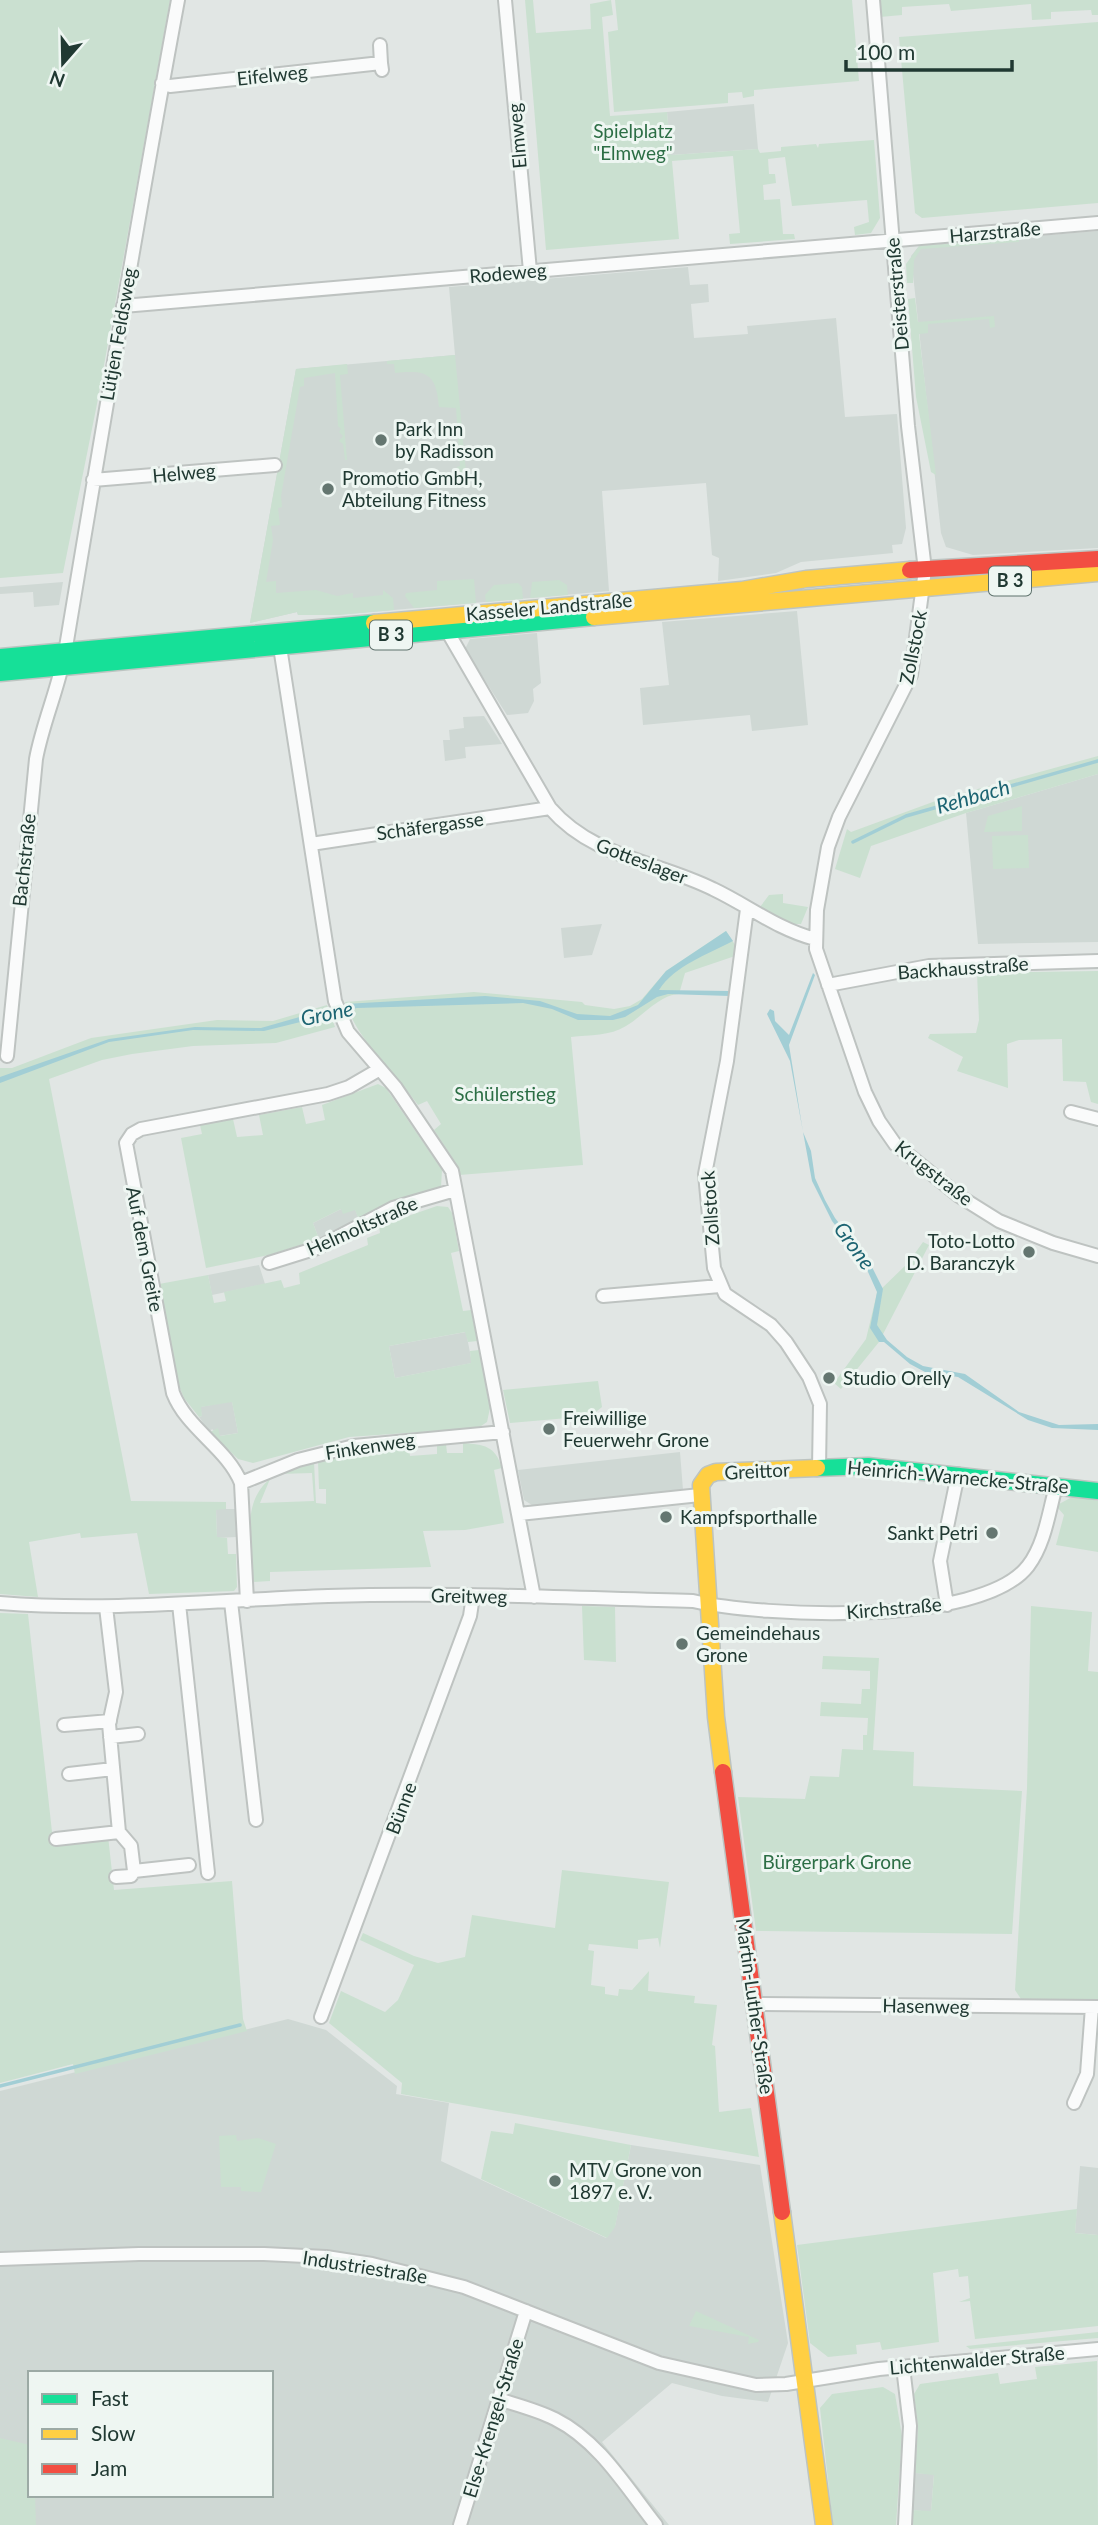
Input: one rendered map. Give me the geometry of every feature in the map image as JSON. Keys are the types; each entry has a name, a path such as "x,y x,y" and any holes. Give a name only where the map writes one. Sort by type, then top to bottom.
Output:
{"main road":[{"name":"Kasseler Landstraße","path":"0,657 743,590 806,579 1098,559"},
{"name":"Kasseler Landstraße","path":"0,673 446,629 1098,573"},
{"name":"Heinrich-Warnecke-Straße","path":"819,1468 869,1466 1098,1491"},
{"name":"Greittor","path":"701,1490 708,1475 716,1472 819,1468"},
{"name":"Martin-Luther-Straße","path":"701,1490 716,1717 824,2525"}],"street":[{"name":"Lütjen Feldsweg","path":"61,668 178,0"},
{"name":"Elmweg","path":"505,0 530,271"},
{"name":"Deisterstraße","path":"873,0 908,426 925,570 923,587"},
{"name":"Eifelweg","path":"162,83 170,86 382,66 380,45"},
{"name":"Harzstraße","path":"893,240 1098,223"},
{"name":"Rodeweg","path":"123,306 893,240"},
{"name":"Helweg","path":"93,480 275,465"},
{"name":"Zollstock","path":"815,939 822,870 834,828 911,675 923,587"},
{"name":"Gotteslager","path":"446,629 550,808 581,838 629,860 710,887 747,909 815,939"},
{"path":"280,647 338,1010 348,1032 380,1069 450,1166 534,1597"},
{"name":"Bachstraße","path":"7,1056 6,987 36,759 43,723 61,668"},
{"name":"Schäfergasse","path":"311,844 550,808"},
{"name":"Zollstock","path":"720,1286 714,1268 705,1174 727,1061 747,909"},
{"name":"Krugstraße","path":"815,939 828,985 870,1102 895,1144 959,1196 999,1221 1054,1244 1098,1256"},
{"name":"Backhausstraße","path":"828,985 929,967 1098,961"},
{"name":"Auf dem Greite","path":"241,1483 232,1467 187,1418 173,1393 126,1143 132,1133 141,1129 328,1094 349,1087 380,1069"},
{"path":"1071,1112 1098,1119"},
{"name":"Helmoltstraße","path":"269,1263 317,1248 393,1208 456,1190"},
{"path":"603,1296 720,1286 729,1299 771,1325 809,1377 820,1404 819,1468"},
{"name":"Finkenweg","path":"241,1483 298,1460 354,1446 503,1432"},
{"path":"947,1605 940,1561 958,1474"},
{"path":"241,1483 247,1601"},
{"name":"Kirchstraße","path":"707,1604 820,1614 928,1609 947,1605 1013,1581 1028,1567 1042,1538 1056,1486"},
{"path":"519,1514 701,1490"},
{"name":"Greitweg","path":"0,1603 106,1607 339,1596 473,1596 690,1600 707,1604"},
{"name":"Bünne","path":"321,2017 416,1768 470,1616 473,1596"},
{"path":"231,1602 256,1820"},
{"path":"179,1604 208,1873"},
{"path":"106,1607 116,1692 110,1721 113,1769 120,1832 131,1846 134,1871"},
{"path":"64,1725 110,1721"},
{"path":"110,1737 138,1734"},
{"path":"69,1774 113,1769"},
{"path":"56,1839 120,1832"},
{"path":"116,1877 131,1875 134,1871 189,1865"},
{"name":"Hasenweg","path":"754,2004 1095,2007"},
{"path":"1074,2103 1087,2074 1095,2007"},
{"name":"Industriestraße","path":"0,2259 194,2253 326,2257 433,2278 647,2358 713,2375 805,2378"},
{"name":"Else-Krengel-Straße","path":"460,2525 526,2311"},
{"name":"Lichtenwalder Straße","path":"805,2378 1098,2349"},
{"path":"903,2367 910,2426 905,2525"},
{"path":"498,2399 553,2418 580,2435 595,2447 656,2525"}],"shaded area":[{"path":"754,104 758,149 671,155 667,112"},
{"path":"1098,231 1098,548 973,555 946,547 941,533 911,256 919,246"},
{"path":"688,267 690,285 708,284 709,302 691,304 694,338 748,334 747,326 836,318 845,417 897,414 906,528 902,544 892,545 893,553 801,562 776,573 718,581 719,558 712,555 706,483 602,491 609,591 337,615 298,615 297,612 250,623 296,369 455,355 449,287"},
{"path":"63,582 59,605 34,607 33,592 0,594 0,587"},
{"path":"797,611 808,725 752,731 750,715 643,725 640,688 669,685 662,622"},
{"path":"537,633 541,683 533,689 534,701 528,713 507,715 465,649 470,639"},
{"path":"484,716 502,744 465,747 466,758 445,761 443,740 450,740 449,730 464,728 463,717"},
{"path":"1098,774 1098,942 978,944 966,813"},
{"path":"602,924 592,955 564,958 561,928"},
{"path":"341,1209 355,1209 359,1220 319,1239 313,1223"},
{"path":"259,1265 265,1284 212,1295 208,1275"},
{"path":"466,1332 472,1363 395,1378 389,1346"},
{"path":"232,1401 238,1433 219,1436 212,1429 210,1432 199,1417 202,1416 200,1407"},
{"path":"680,1452 683,1490 535,1507 524,1500 518,1470"},
{"path":"216,1509 235,1509 236,1537 217,1538"},
{"path":"288,2019 326,2030 397,2086 396,2094 449,2103 441,2161 606,2238 615,2226 631,2145 760,2165 788,2343 768,2402 722,2396 672,2383 602,2442 669,2525 0,2525 0,2091"},
{"path":"1080,2166 1098,2168 1098,2235 1075,2233"},
{"path":"915,2473 934,2474 931,2512 912,2510"}],"green space":[{"path":"0,0 170,0 97,404 63,573 0,578"},
{"name":"Spielplatz \"Elmweg\"","path":"525,0 533,0 536,33 591,29 590,4 611,0 613,15 602,17 610,116 667,112 671,155 758,149 760,153 781,151 781,147 816,144 818,148 819,144 874,140 880,218 871,233 855,235 854,227 869,222 867,200 792,206 785,157 768,159 769,174 775,174 776,183 763,185 764,200 780,199 783,234 794,234 795,239 730,244 729,234 740,233 733,156 672,161 679,239 546,250"},
{"path":"615,0 852,0 859,81 754,90 754,96 743,98 742,92 728,93 728,103 614,112 608,32 618,30"},
{"path":"878,0 1098,0 1098,15 1092,15 1091,10 1051,12 1051,19 1032,20 1031,4 951,11 949,4 902,7 902,15 880,17"},
{"path":"1098,22 1098,203 922,218 915,213 899,37"},
{"path":"1019,238 1019,242 921,249 914,260 913,283 907,283 906,264 919,246"},
{"path":"915,298 918,322 994,316 995,327 990,328 989,319 928,324 928,333 919,334 936,475 931,472 916,397 908,299"},
{"path":"455,355 466,472 456,473 457,467 460,466 456,408 439,407 435,387 428,376 415,372 395,373 394,364 387,364 387,361"},
{"path":"347,364 348,374 340,375 347,460 343,444 339,441 343,436 338,426 335,373 304,378 304,386 300,387 281,496 282,507 278,508 280,525 271,526 273,540 266,582 276,581 276,593 316,590 337,596 353,593 353,598 383,595 383,590 393,598 394,610 337,615 298,615 297,612 250,623 296,369"},
{"path":"474,579 476,603 414,608 405,596 406,593 437,590 437,581"},
{"path":"559,580 567,585 568,595 530,598 532,582"},
{"path":"518,583 522,587 523,599 486,602 485,595 494,585"},
{"path":"1098,756 1098,774 966,813 871,846 860,878 835,869 847,829 851,832 941,799"},
{"path":"1022,806 1022,831 984,832 988,816"},
{"path":"1028,835 1029,868 993,869 992,836"},
{"path":"783,894 783,903 808,907 801,924 793,924 760,907 769,895"},
{"name":"Schülerstieg","path":"726,931 737,948 735,956 685,973 679,994 658,1002 620,1029 571,1037 583,1165 459,1175 456,1163 434,1130 441,1124 427,1101 418,1105 367,1043 345,1002 474,992 582,1002 585,1005 614,1009 630,1006 642,999 666,971"},
{"path":"1098,971 1098,1104 1091,1102 1086,1082 1063,1081 1062,1039 1019,1040 1007,1044 1008,1088 957,1071 963,1057 928,1038 930,1034 976,1033 979,1020 977,973"},
{"path":"327,1005 335,1027 276,1043 193,1046 132,1054 102,1060 49,1079 131,1501 226,1502 226,1509 216,1510 217,1537 227,1538 228,1554 236,1554 237,1587 234,1591 149,1594 137,1533 81,1538 80,1533 29,1542 38,1597 0,1594 0,1068 12,1068 91,1038 217,1020 273,1021"},
{"path":"378,1084 386,1088 442,1170 441,1187 359,1220 355,1210 343,1214 341,1209 313,1223 319,1239 269,1255 206,1268 181,1138 202,1134 200,1125 233,1119 237,1137 263,1135 259,1115 302,1107 306,1124 325,1120 322,1105"},
{"path":"437,1206 448,1207 452,1213 459,1251 451,1253 463,1311 471,1310 477,1341 468,1342 465,1332 389,1346 395,1378 471,1363 470,1351 479,1350 490,1408 487,1422 478,1428 349,1437 253,1463 238,1459 210,1432 218,1428 220,1436 238,1433 232,1402 201,1407 202,1416 199,1417 184,1398 179,1386 159,1284 208,1275 214,1303 226,1301 224,1292 281,1280 284,1288 300,1284 299,1273 368,1245 367,1238 380,1233 379,1226"},
{"path":"923,1242 929,1245 879,1342 841,1389 834,1383 866,1339 877,1293 908,1263"},
{"path":"598,1381 602,1407 591,1416 510,1423 503,1390"},
{"path":"463,1443 488,1448 499,1460 502,1468 494,1470 504,1523 465,1530 423,1531 431,1567 270,1572 270,1581 253,1582 251,1513 261,1489 270,1479 260,1503 314,1501 312,1473 278,1474 314,1462 316,1503 326,1504 326,1489 319,1489 318,1461 409,1446 410,1456 437,1454 437,1444 446,1444 447,1453 463,1453"},
{"path":"1074,1496 1098,1501 1098,1552 1056,1545 1064,1515 1058,1508 1059,1504"},
{"path":"582,1606 615,1607 616,1662 584,1660"},
{"path":"1031,1606 1092,1612 1088,1671 1098,1672 1098,2000 1021,1999 1015,1990 1027,1788"},
{"path":"0,1613 28,1614 53,1841 108,1836 114,1890 232,1881 243,2019 247,2031 75,2074 73,2064 0,2083"},
{"name":"Bürgerpark Grone","path":"823,1656 879,1658 873,1750 914,1752 913,1786 1022,1791 1012,1934 756,1931 738,1797 805,1799 810,1776 839,1777 842,1749 863,1750 863,1735 867,1735 868,1718 820,1716 821,1702 861,1704 862,1689 870,1689 870,1671 822,1669"},
{"path":"562,1870 669,1882 660,1948 658,1938 638,1940 638,1949 589,1944 588,1950 594,1951 591,1985 605,1987 605,1994 618,1996 619,1989 632,1990 649,1971 648,1991 695,1996 694,2003 717,2005 712,2045 715,2046 719,2112 751,2108 759,2157 401,2094 402,2083 329,2023 341,1991 385,2012 398,2000 414,1965 360,1940 363,1933 414,1956 438,1963 465,1957 472,1915 555,1928"},
{"name":"MTV Grone von 1897 e. V.","path":"515,2123 631,2145 615,2227 607,2238 481,2179 491,2131 513,2134"},
{"path":"236,2135 237,2141 258,2138 276,2144 261,2192 241,2191 241,2187 221,2187 219,2136"},
{"path":"1077,2209 1075,2233 1098,2235 1098,2326 975,2339 970,2301 959,2302 970,2298 968,2276 959,2277 958,2269 933,2273 939,2342 882,2350 880,2342 856,2345 857,2354 828,2357 810,2343 797,2245"},
{"path":"696,2311 759,2340 748,2344 749,2337 689,2326"},
{"path":"1098,2332 1098,2338 970,2349 966,2346"},
{"path":"1097,2361 1098,2525 913,2525 912,2510 931,2511 934,2475 915,2473 918,2428 914,2394 920,2384 998,2373 1000,2384 1037,2379 1035,2367"},
{"path":"883,2387 895,2394 902,2436 896,2525 833,2525 820,2408 832,2394"},
{"path":"0,2438 28,2445 28,2497 35,2497 36,2525 0,2525"}],"water":[{"name":"Grone","path":"726,931 733,941 683,967 659,990 730,991 730,996 668,994 657,997 625,1017 613,1020 578,1020 552,1009 523,1003 357,1008 264,1031 193,1030 109,1042 0,1083 0,1077 109,1039 195,1027 261,1028 345,1004 485,996 540,1001 577,1014 610,1016 638,1005 666,971"},
{"path":"813,973 815,975 789,1045 803,1131 790,1061 767,1014 770,1009 774,1011 775,1021 789,1035"},
{"name":"Grone","path":"803,1132 811,1151 815,1178 825,1200 835,1218 870,1263 883,1289 877,1325 887,1340 923,1366 965,1374 1019,1412 1059,1425 1098,1424 1098,1430 1052,1428 1028,1420 958,1377 925,1372 910,1364 884,1342 879,1342 870,1328 877,1292 864,1263 832,1221 812,1181"}],"waterway":[{"name":"Rehbach","path":"853,842 906,816 1098,761"},
{"path":"0,2086 240,2025"}],"traffic: fast":[{"path":"0,673 594,617"},
{"path":"0,657 374,623"},
{"path":"817,1468 868,1466 1098,1491"}],"traffic: slow":[{"path":"374,623 742,590 806,579 910,570"},
{"path":"594,617 1098,573"},
{"path":"723,1772 716,1717 701,1485 708,1475 716,1472 817,1468"},
{"path":"782,2212 824,2525"}],"traffic: jam":[{"path":"910,570 1098,559"},
{"path":"723,1772 782,2212"}],"place":[{"name":"Park Inn by Radisson","path":"381,440"},
{"name":"Promotio GmbH, Abteilung Fitness","path":"328,489"},
{"name":"Toto-Lotto D. Baranczyk","path":"1029,1252"},
{"name":"Studio Orelly","path":"829,1378"},
{"name":"Freiwillige Feuerwehr Grone","path":"549,1429"},
{"name":"Kampfsporthalle","path":"666,1517"},
{"name":"Sankt Petri","path":"992,1533"},
{"name":"Gemeindehaus Grone","path":"682,1644"},
{"name":"MTV Grone von 1897 e. V.","path":"555,2181"}]}
